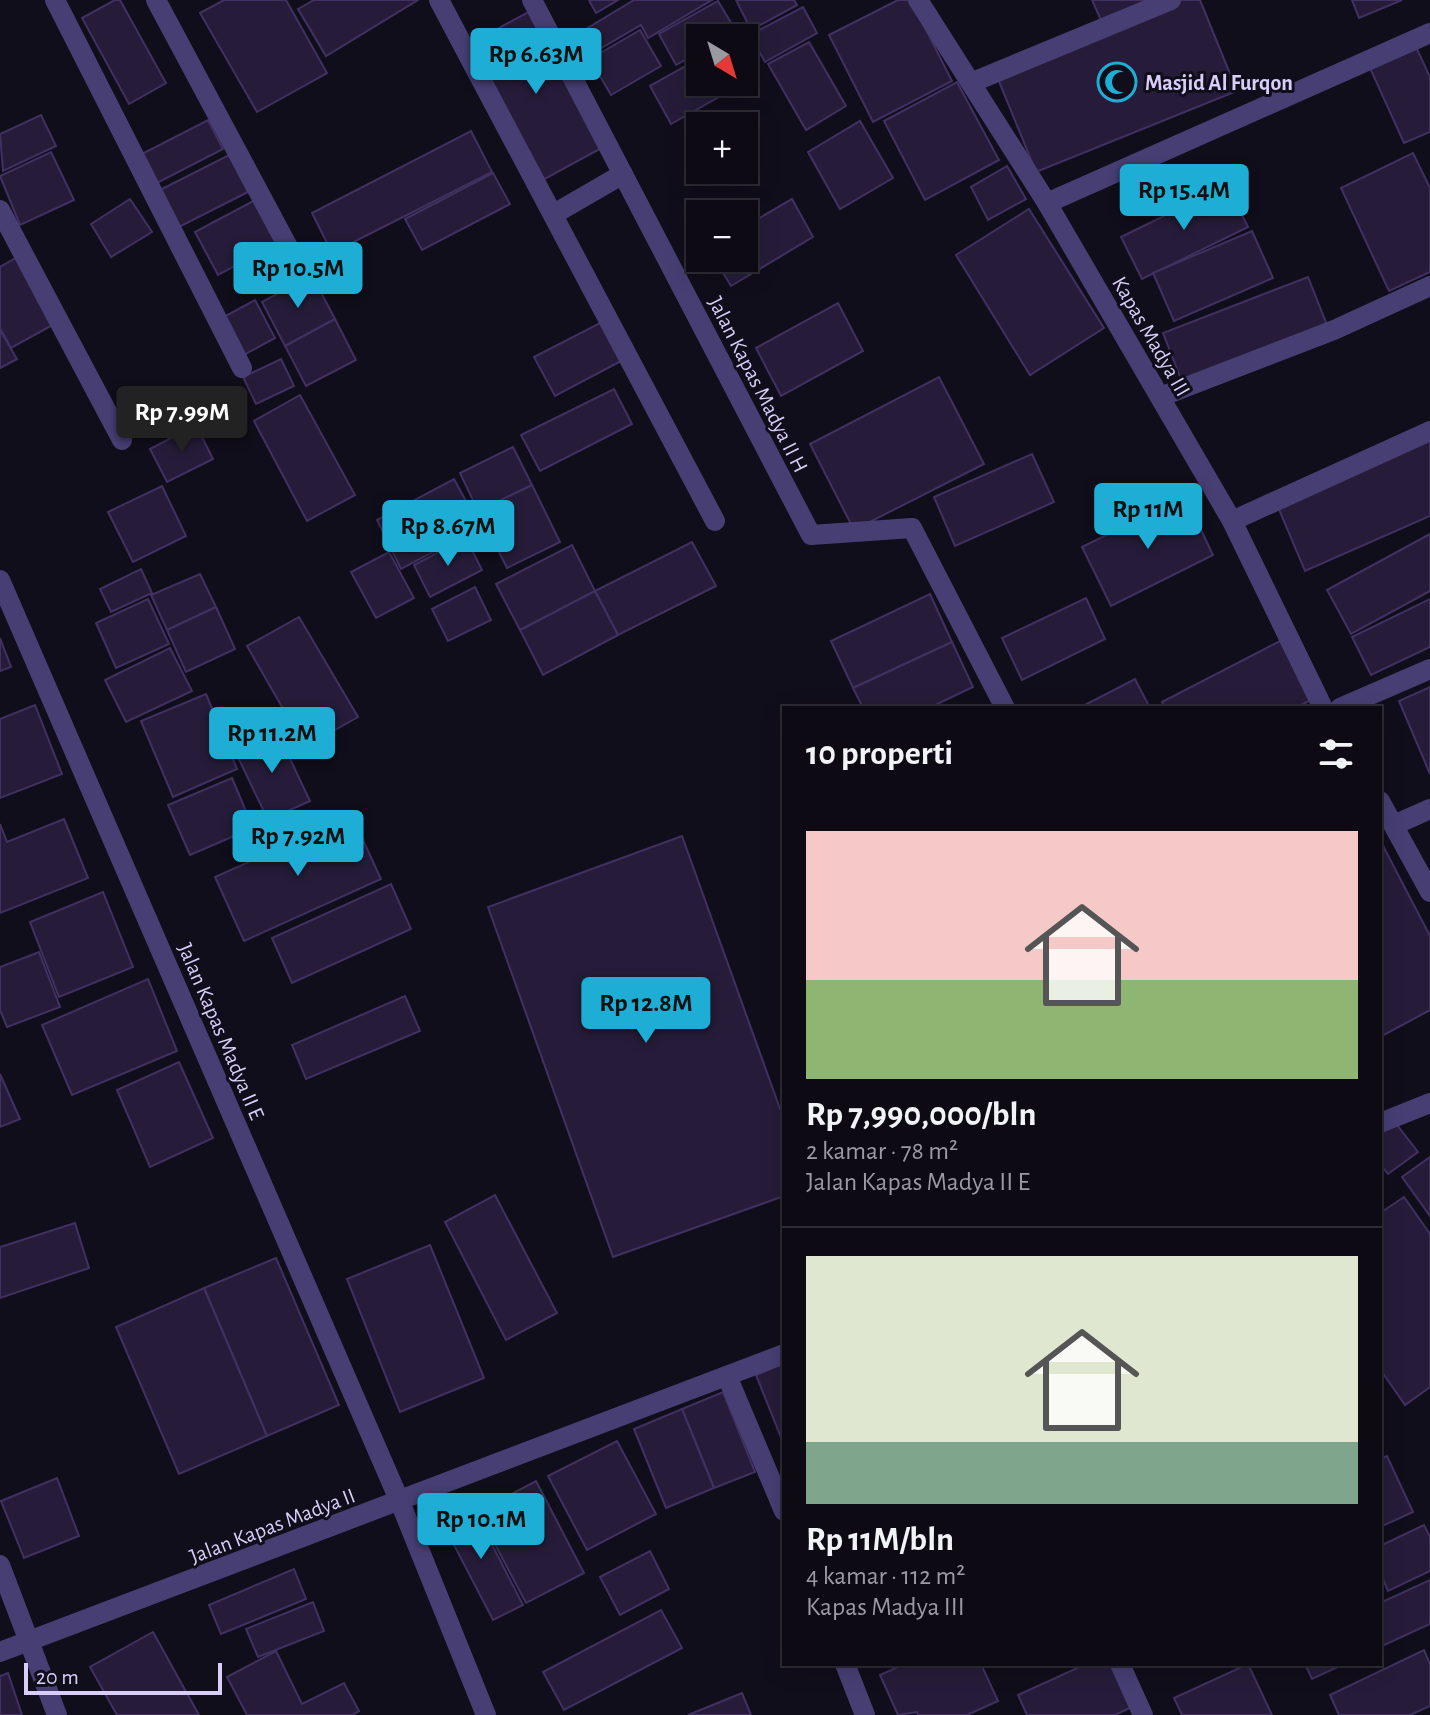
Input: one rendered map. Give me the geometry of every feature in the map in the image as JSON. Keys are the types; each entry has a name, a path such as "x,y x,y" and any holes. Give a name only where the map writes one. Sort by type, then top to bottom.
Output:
{"street":[{"path":"55,0 242,368"},
{"path":"156,0 295,260"},
{"path":"439,0 715,521"},
{"name":"Jalan Kapas Madya II H","path":"532,0 811,535 912,528 1004,706"},
{"name":"Kapas Madya III","path":"918,0 973,82 1047,203 1232,521 1322,706"},
{"path":"973,82 1171,0"},
{"path":"1047,203 1430,33"},
{"path":"554,214 623,174"},
{"path":"0,210 122,440"},
{"path":"1160,397 1334,330 1430,286"},
{"path":"1232,521 1430,431"},
{"name":"Jalan Kapas Madya II E","path":"0,580 400,1502 486,1715"},
{"path":"1345,706 1430,669"},
{"path":"1382,805 1430,892"},
{"path":"1394,825 1430,809"},
{"path":"1382,1122 1430,1103"},
{"name":"Jalan Kapas Madya II","path":"0,1652 782,1355"},
{"path":"727,1376 782,1506"},
{"path":"0,1565 57,1715"},
{"path":"846,1666 865,1715"},
{"path":"1121,1666 1143,1715"}],"building":[{"path":"120,0 166,83 129,104 82,18"},
{"path":"224,0 286,0 327,73 257,112 200,13"},
{"path":"314,0 418,0 326,56 298,9"},
{"path":"589,0 618,0 596,13"},
{"path":"634,0 712,0 648,38 641,25 593,53 581,32"},
{"path":"736,0 794,0 797,5 758,26 748,24"},
{"path":"898,0 911,0 952,81 873,122 829,35"},
{"path":"1092,0 1151,0 1104,27"},
{"name":"Masjid Al Furqon","path":"1180,0 1200,0 1237,91 1036,172 996,74"},
{"path":"1352,0 1402,0 1359,18"},
{"path":"718,1 732,24 686,24 686,60 676,65 659,34"},
{"path":"803,7 817,33 765,62 758,49 758,31"},
{"path":"532,10 607,145 541,181 466,46"},
{"path":"640,30 661,66 611,95 590,59"},
{"path":"809,42 846,106 806,130 768,64"},
{"path":"1416,47 1430,77 1430,132 1404,143 1370,68"},
{"path":"686,66 686,96 721,96 692,112 686,112 686,116 671,124 650,86"},
{"path":"957,82 999,160 925,200 884,121"},
{"path":"41,115 56,146 3,171 0,134"},
{"path":"208,120 223,149 157,183 142,154"},
{"path":"860,121 893,178 840,209 808,152"},
{"path":"471,131 492,172 332,253 312,213"},
{"path":"51,152 74,200 20,225 0,176"},
{"path":"1413,153 1430,188 1430,272 1389,291 1341,188"},
{"path":"229,155 248,192 177,228 158,191"},
{"path":"1007,166 1026,199 988,220 971,187"},
{"path":"493,173 510,204 422,250 405,219"},
{"path":"1227,185 1248,227 1142,279 1121,237"},
{"path":"130,199 152,232 111,257 91,224"},
{"path":"792,199 813,237 758,270 758,219"},
{"path":"255,200 278,243 218,275 195,232"},
{"path":"1029,209 1104,328 1030,375 956,255"},
{"path":"1252,231 1273,278 1174,321 1153,273"},
{"path":"21,255 58,322 11,348 0,328 0,267"},
{"path":"722,272 754,272 731,286"},
{"path":"312,275 335,319 285,346 262,302"},
{"path":"1308,277 1327,325 1182,382 1163,333"},
{"path":"255,300 275,338 240,357 220,319"},
{"path":"838,303 863,351 781,396 756,348"},
{"path":"335,319 356,360 306,386 285,346"},
{"path":"600,323 621,361 555,396 534,357"},
{"path":"0,330 17,359 0,368"},
{"path":"281,359 294,386 256,404 243,377"},
{"path":"939,377 984,464 854,530 810,444"},
{"path":"614,389 632,424 540,471 521,435"},
{"path":"300,395 355,495 307,521 254,421"},
{"path":"196,425 213,459 167,482 150,449"},
{"path":"1430,440 1430,516 1305,571 1278,507"},
{"path":"513,447 532,485 478,511 460,473"},
{"path":"1032,454 1054,502 955,546 934,497"},
{"path":"454,479 480,527 401,569 377,520"},
{"path":"532,485 560,542 507,568 478,511"},
{"path":"162,486 186,536 133,562 108,512"},
{"path":"1185,496 1213,555 1111,606 1082,547"},
{"path":"1430,534 1430,591 1351,634 1327,590"},
{"path":"466,538 482,570 430,597 414,565"},
{"path":"692,542 716,586 618,635 595,591"},
{"path":"572,545 595,591 520,630 496,584"},
{"path":"389,552 414,598 376,618 351,572"},
{"path":"141,569 152,593 111,612 100,589"},
{"path":"200,574 216,607 167,630 151,595"},
{"path":"475,587 491,620 448,641 432,609"},
{"path":"595,591 618,635 543,675 520,630"},
{"path":"930,594 952,642 853,688 831,641"},
{"path":"1086,598 1105,639 1022,680 1002,638"},
{"path":"148,599 169,644 116,668 96,623"},
{"path":"1430,599 1430,647 1371,675 1352,637"},
{"path":"216,607 235,649 186,672 167,630"},
{"path":"299,617 358,717 305,747 247,646"},
{"path":"0,638 11,667 0,671"},
{"path":"1280,641 1311,700 1299,706 1164,706 1162,702"},
{"path":"952,642 973,687 933,706 862,706 853,688"},
{"path":"170,648 192,691 126,722 105,680"},
{"path":"1135,679 1149,706 1083,706"},
{"path":"1430,687 1430,774 1399,701"},
{"path":"206,694 237,769 173,797 141,721"},
{"path":"35,705 62,774 0,798 0,719"},
{"path":"276,729 310,801 268,820 234,749"},
{"path":"232,778 253,828 190,855 168,805"},
{"path":"352,816 381,879 244,941 215,877"},
{"path":"64,819 88,878 0,913 0,824 7,842"},
{"path":"682,836 782,1114 782,1197 613,1257 488,907"},
{"path":"1382,844 1430,936 1430,1010 1382,1036"},
{"path":"391,884 411,929 292,983 272,938"},
{"path":"103,892 133,967 59,997 30,922"},
{"path":"39,952 60,1007 7,1027 0,1010 0,967"},
{"path":"148,979 177,1051 72,1095 42,1025"},
{"path":"405,996 420,1031 306,1079 292,1045"},
{"path":"179,1062 213,1138 150,1167 117,1090"},
{"path":"0,1074 20,1119 0,1127"},
{"path":"1394,1121 1418,1152 1388,1174 1382,1166 1382,1130"},
{"path":"1430,1157 1430,1216 1402,1177"},
{"path":"495,1195 557,1313 506,1340 445,1222"},
{"path":"1404,1197 1430,1234 1430,1387 1405,1405 1382,1372 1382,1212"},
{"path":"75,1223 89,1268 0,1298 0,1247"},
{"path":"430,1245 484,1378 400,1412 347,1279"},
{"path":"276,1258 339,1405 267,1436 204,1288"},
{"path":"204,1288 267,1436 179,1474 116,1327"},
{"path":"782,1364 782,1440 756,1375"},
{"path":"723,1392 755,1472 714,1488 682,1409"},
{"path":"682,1409 714,1488 666,1508 634,1429"},
{"path":"617,1441 656,1514 587,1550 548,1476"},
{"path":"1387,1456 1413,1512 1382,1526 1382,1458"},
{"path":"57,1478 79,1536 24,1558 1,1501"},
{"path":"536,1481 584,1573 526,1603 478,1512"},
{"path":"470,1502 523,1605 493,1620 440,1518"},
{"path":"1424,1525 1430,1537 1430,1571 1388,1591 1382,1577 1382,1545"},
{"path":"650,1551 669,1589 620,1615 600,1577"},
{"path":"294,1569 306,1599 221,1634 209,1605"},
{"path":"1430,1580 1430,1624 1382,1646 1382,1602"},
{"path":"313,1602 324,1631 258,1657 246,1629"},
{"path":"661,1610 682,1648 564,1710 543,1672"},
{"path":"153,1632 199,1715 117,1715 90,1667"},
{"path":"1424,1650 1430,1664 1430,1706 1410,1715 1339,1715 1330,1695"},
{"path":"276,1651 302,1704 344,1683 359,1711 352,1715 247,1715 227,1677"},
{"path":"982,1666 998,1701 967,1715 918,1715 917,1712 898,1715 880,1675 896,1668"},
{"path":"1082,1666 1114,1666 1132,1707 1115,1715 1027,1715 1018,1695"},
{"path":"1249,1666 1272,1715 1182,1715 1174,1698"},
{"path":"1306,1666 1340,1666 1312,1679"},
{"path":"8,1673 22,1715 0,1715 0,1676"},
{"path":"742,1693 751,1715 688,1715"}],"place":[{"name":"Masjid Al Furqon","path":"1117,82"}]}
